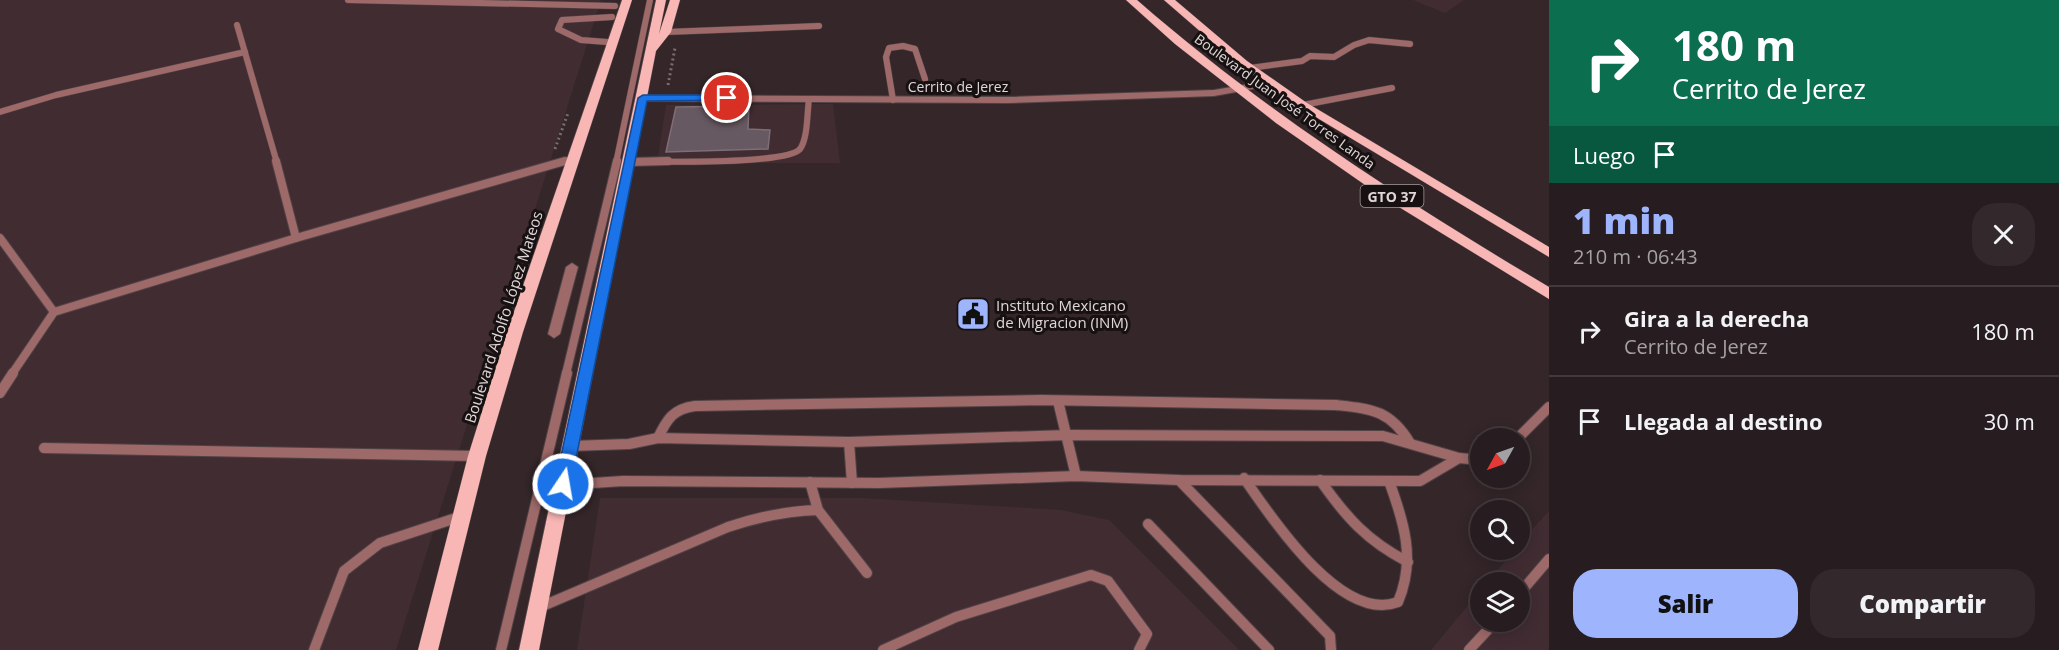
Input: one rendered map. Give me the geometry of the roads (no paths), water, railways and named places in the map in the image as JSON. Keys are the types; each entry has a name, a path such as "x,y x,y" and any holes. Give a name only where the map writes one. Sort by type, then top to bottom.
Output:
{"main road":[{"path":"529,650 643,98 649,53 661,0"},
{"path":"649,53 666,32 675,0"},
{"name":"Boulevard Juan José Torres Landa","path":"1131,0 1167,33 1239,90 1368,180 1549,294"},
{"name":"Boulevard Juan José Torres Landa","path":"1169,0 1250,68 1303,105 1549,253"},
{"path":"608,50 612,17 619,2"},
{"name":"Boulevard Adolfo López Mateos","path":"428,650 477,456 515,332 608,50 619,2"}],"street":[{"name":"Cerrito de Jerez","path":"643,98 893,100 1129,97 1239,90 1272,83"},
{"path":"554,334 572,267"}],"lane":[{"path":"348,0 619,2"},
{"path":"501,650 624,131 650,0"},
{"path":"608,50 594,43 567,37 558,29 562,20 612,17"},
{"path":"237,25 296,238"},
{"path":"666,32 819,26"},
{"path":"1250,68 1302,61 1311,56 1334,57 1354,45 1369,40 1410,44"},
{"path":"893,100 886,57 890,48 903,46 915,49 925,79"},
{"path":"0,111 77,90 245,52"},
{"path":"1303,105 1392,88"},
{"path":"629,162 768,159 792,155 803,143 809,99"},
{"path":"0,393 54,312 296,238 573,159"},
{"path":"0,238 54,312"},
{"path":"658,438 667,416 677,410 706,405 1058,401 1336,405 1370,409 1400,424 1410,443"},
{"path":"1058,401 1076,476"},
{"path":"1528,428 1549,407"},
{"path":"571,446 629,444 658,438 849,442 1068,435 1383,436 1459,458 1470,459"},
{"path":"849,442 852,483"},
{"path":"44,448 477,456"},
{"path":"563,484 623,481 852,483 1076,476 1179,480 1244,478 1420,481 1459,458"},
{"path":"1244,478 1271,515 1321,574 1340,590 1364,603 1383,607 1398,602 1404,592 1408,562 1405,526 1389,481"},
{"path":"1179,480 1330,636 1331,650"},
{"path":"1320,480 1351,523 1365,537 1379,548 1408,562"},
{"path":"810,483 818,510 867,573"},
{"path":"538,608 728,527 754,518 818,510"},
{"path":"314,650 344,571 380,543 462,516"},
{"path":"1148,524 1269,650"},
{"path":"1530,581 1549,559"},
{"path":"883,650 956,617 1091,575 1108,581 1147,634 1139,650"},
{"path":"1469,650 1486,632"}],"place":[{"name":"Instituto Mexicano de Migracion (INM)","path":"973,314"}]}
